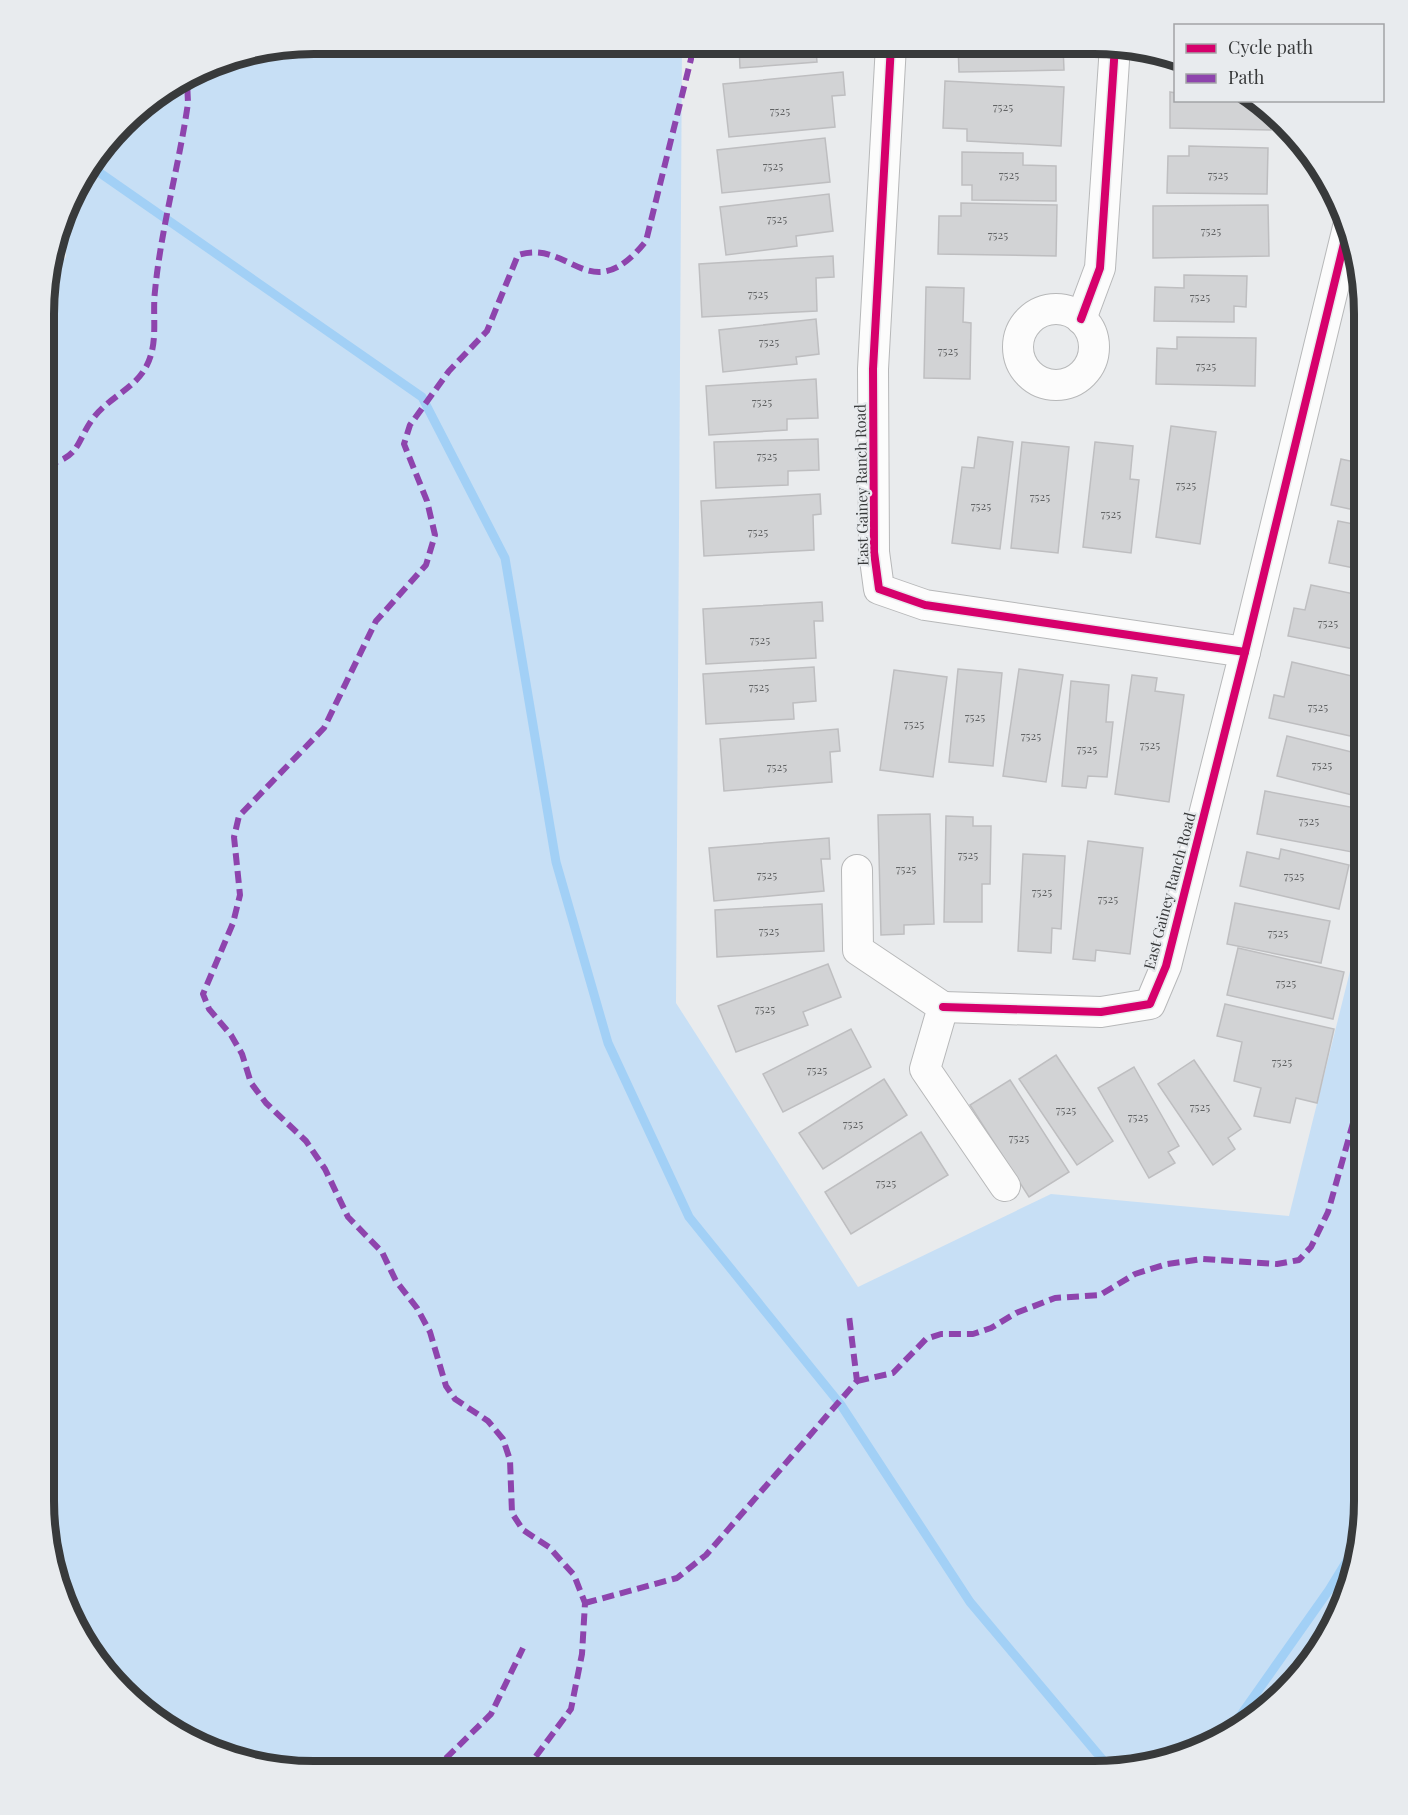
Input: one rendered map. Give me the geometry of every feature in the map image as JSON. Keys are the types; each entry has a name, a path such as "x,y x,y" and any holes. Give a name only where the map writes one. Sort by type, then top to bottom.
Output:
{"street":[{"name":"East Gainey Ranch Road","path":"890,54 873,369 874,552 879,590 925,605 1245,652"},
{"path":"1081,319 1100,268 1114,55"},
{"name":"East Gainey Ranch Road","path":"943,1007 1101,1012 1150,1004 1166,966 1344,244"},
{"path":"857,870 858,950 943,1007 924,1069 1005,1186"}],"shaded area":[{"path":"314,54 682,54 676,1003 858,1287 1051,1194 1289,1216 1354,955 1354,1501 1352,1535 1340,1585 1319,1631 1278,1685 1252,1707 1224,1726 1178,1747 1128,1759 1094,1761 314,1761 263,1756 230,1747 199,1734 156,1707 130,1685 108,1659 89,1631 68,1585 56,1535 54,1501 54,314 59,265 66,257 66,237 81,199 98,170 130,130 184,89 230,68 280,56"}],"building":[{"path":"739,54 816,54 817,62 740,68"},
{"path":"958,54 1063,54 1064,70 959,72"},
{"path":"843,72 845,95 832,96 835,127 729,137 723,84"},
{"path":"945,81 1064,87 1061,146 967,141 967,129 943,128"},
{"path":"1170,92 1174,93 1174,102 1244,102 1271,124 1271,130 1170,128"},
{"path":"825,138 830,182 722,193 717,150"},
{"path":"1189,146 1268,148 1267,194 1167,193 1168,156 1189,156"},
{"path":"962,152 1023,153 1023,165 1056,166 1056,201 972,200 972,185 962,185"},
{"path":"829,194 833,231 796,236 797,246 726,255 720,207"},
{"path":"961,203 1057,205 1056,256 938,254 939,216 961,216"},
{"path":"1268,205 1269,256 1153,258 1153,206"},
{"path":"833,256 834,277 816,278 817,311 702,317 699,264"},
{"path":"1184,275 1247,276 1246,307 1234,306 1234,322 1154,321 1155,287 1184,288"},
{"path":"926,287 964,288 963,322 971,323 970,379 924,378"},
{"path":"816,319 819,354 796,357 797,364 723,372 719,330"},
{"path":"1177,337 1256,338 1255,386 1156,384 1157,348 1177,349"},
{"path":"816,379 818,418 787,419 787,430 709,435 706,386"},
{"path":"1171,426 1216,432 1200,544 1156,537"},
{"path":"1354,434 1354,452 1351,451"},
{"path":"978,437 1013,442 1000,549 952,543 962,467 974,468"},
{"path":"818,439 819,470 788,471 788,485 716,488 714,442"},
{"path":"1022,442 1069,447 1058,553 1011,548"},
{"path":"1095,442 1133,446 1130,479 1139,480 1131,553 1083,547"},
{"path":"1341,459 1354,462 1354,510 1331,505"},
{"path":"820,494 821,514 813,515 814,550 704,556 701,501"},
{"path":"1338,521 1354,524 1354,568 1329,563"},
{"path":"1311,585 1354,594 1354,649 1288,636 1294,608 1305,610"},
{"path":"822,602 823,621 814,621 816,658 706,664 703,609"},
{"path":"1292,662 1352,676 1354,737 1269,718 1274,695 1284,697"},
{"path":"814,667 816,701 793,703 794,719 706,724 703,674"},
{"path":"958,669 1002,673 993,766 949,762"},
{"path":"1019,669 1063,675 1046,782 1003,776"},
{"path":"894,670 947,677 933,777 880,770"},
{"path":"1132,675 1157,678 1155,691 1184,695 1169,802 1115,794"},
{"path":"1071,681 1109,685 1106,722 1113,722 1107,777 1088,776 1086,788 1062,786"},
{"path":"838,729 840,751 830,752 832,782 724,791 720,739"},
{"path":"1287,736 1354,753 1354,795 1277,776"},
{"path":"1265,791 1354,808 1352,852 1257,834"},
{"path":"930,814 934,924 904,925 904,934 881,935 878,815"},
{"path":"946,816 973,817 973,826 991,826 990,884 982,884 982,922 944,922"},
{"path":"829,838 830,859 821,859 824,891 714,901 709,848"},
{"path":"1088,841 1143,848 1130,954 1096,950 1095,961 1073,959"},
{"path":"1281,849 1349,865 1339,909 1240,886 1247,852 1279,859"},
{"path":"1023,854 1065,856 1061,929 1052,928 1051,953 1018,951"},
{"path":"1235,903 1330,921 1321,963 1227,944"},
{"path":"822,904 824,951 717,957 715,910"},
{"path":"1238,948 1344,972 1333,1019 1227,995"},
{"path":"828,964 841,997 803,1012 808,1025 736,1052 718,1006"},
{"path":"1225,1004 1334,1029 1317,1103 1296,1098 1290,1123 1254,1116 1261,1088 1234,1081 1242,1042 1217,1036"},
{"path":"851,1029 871,1067 783,1112 763,1074"},
{"path":"1056,1055 1113,1141 1077,1165 1019,1079"},
{"path":"1194,1060 1241,1129 1228,1138 1235,1149 1213,1165 1158,1084"},
{"path":"1134,1067 1179,1146 1168,1152 1175,1163 1149,1178 1098,1088"},
{"path":"884,1079 907,1115 823,1169 799,1133"},
{"path":"1010,1080 1069,1172 1029,1197 970,1105"},
{"path":"921,1132 948,1175 851,1234 825,1192"}],"waterway":[{"path":"97,171 422,397 505,558 556,862 608,1043 689,1217 841,1405 970,1602 1103,1760"},
{"path":"1241,1715 1329,1590 1347,1561"}],"marked path":[{"path":"532,1761 571,1709 582,1654 585,1603 574,1575 549,1547 523,1530 512,1513 510,1460 503,1439 488,1421 455,1399 446,1386 430,1332 417,1308 396,1281 382,1252 348,1217 325,1169 306,1141 266,1103 251,1083 242,1054 231,1035 209,1009 203,994 233,923 240,895 234,837 239,816 324,728 376,621 426,565 435,535 427,501 404,444 410,425 449,371 487,331 518,255 536,252 552,255 595,272 610,270 627,261 646,241 691,54"},
{"path":"54,463 72,453 94,417 135,381 150,358 154,339 154,301 158,267 188,103 187,87"},
{"path":"857,1381 893,1373 926,1339 941,1334 973,1334 991,1328 1016,1313 1055,1298 1100,1295 1135,1274 1167,1264 1203,1259 1277,1264 1299,1260 1311,1247 1328,1212 1354,1120"},
{"path":"585,1603 677,1578 706,1555 857,1381 849,1316"},
{"path":"443,1761 491,1714 523,1648"}],"cycle path":[{"path":"890,54 873,369 874,552 879,589 925,605 1245,652 1166,966 1150,1004 1101,1012 943,1007"},
{"path":"1081,319 1100,268 1114,55"},
{"path":"1245,652 1344,244"}]}
